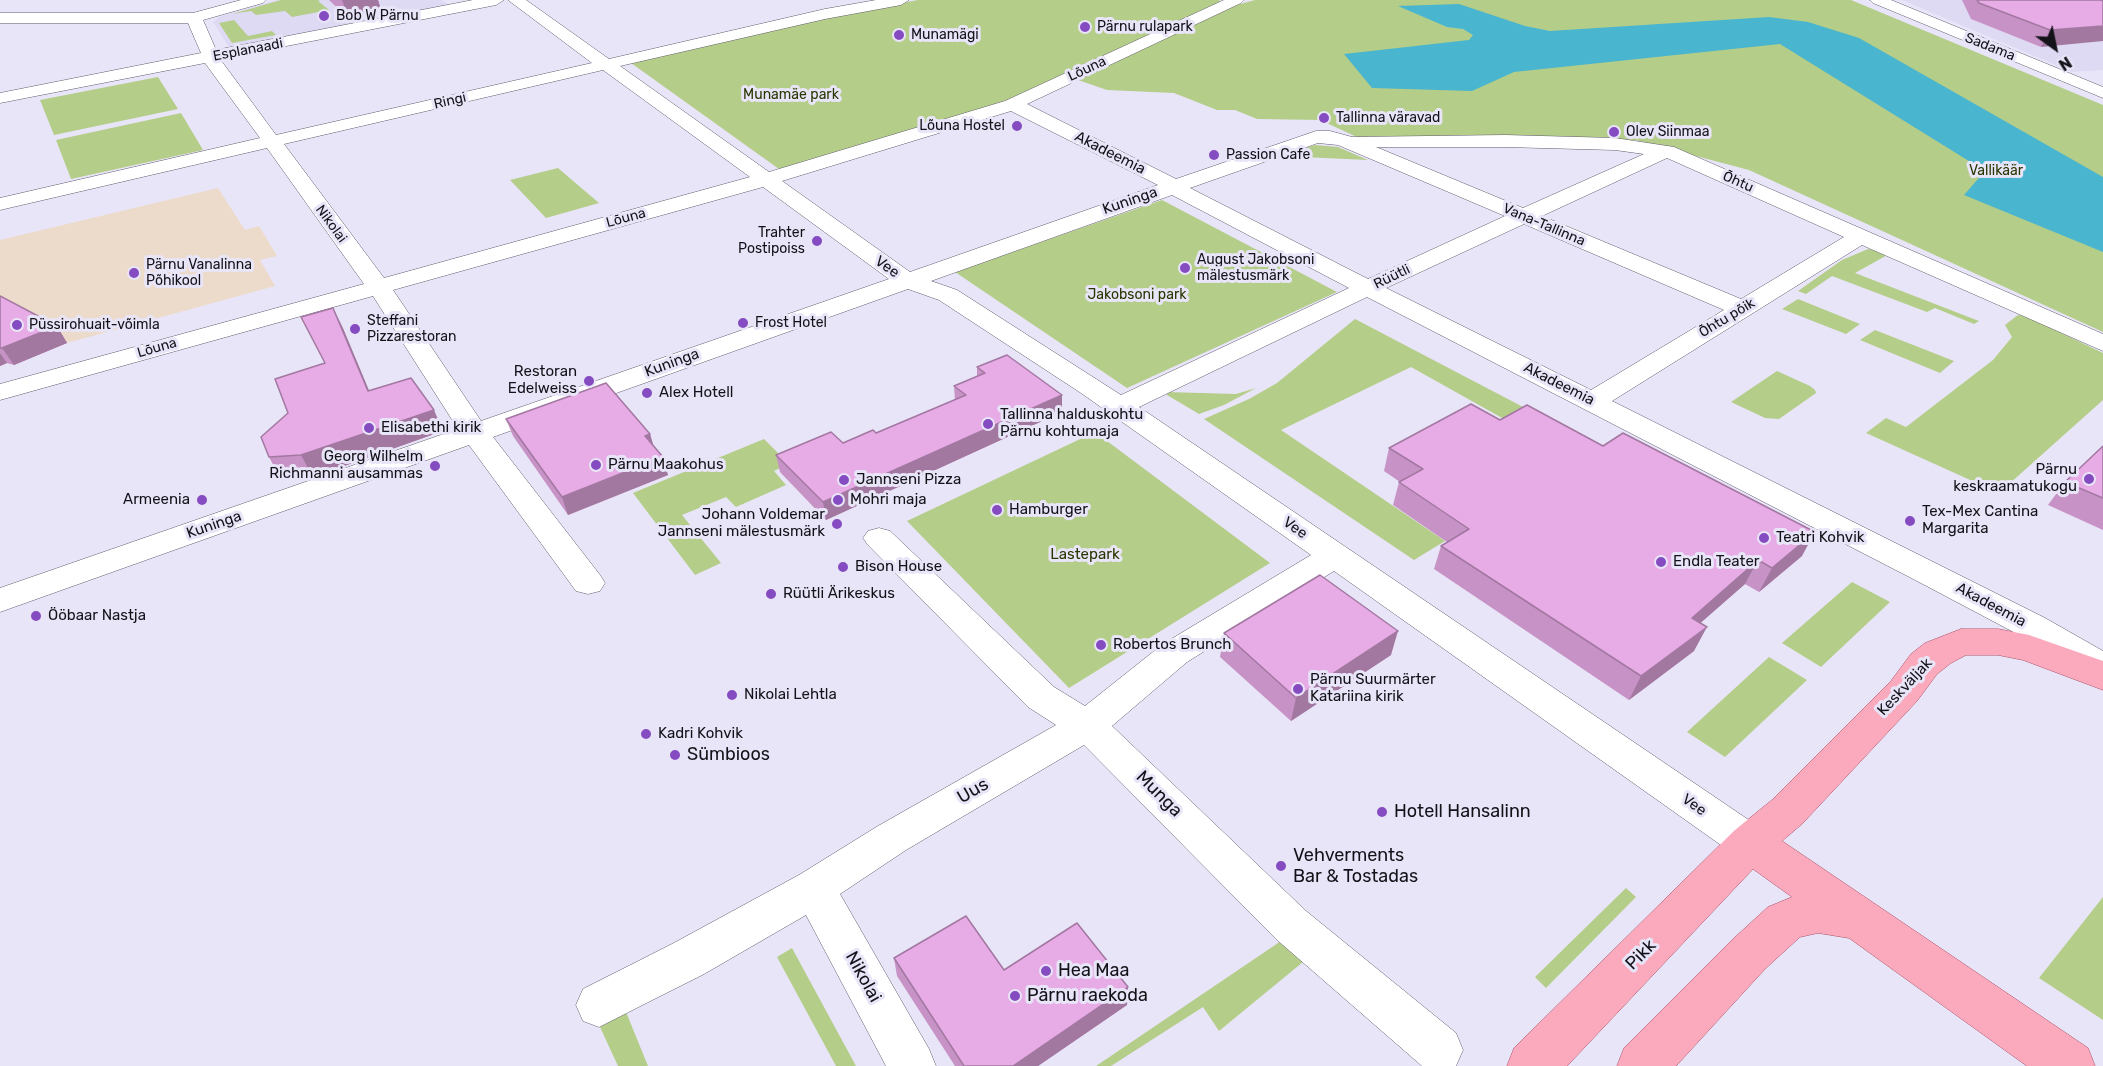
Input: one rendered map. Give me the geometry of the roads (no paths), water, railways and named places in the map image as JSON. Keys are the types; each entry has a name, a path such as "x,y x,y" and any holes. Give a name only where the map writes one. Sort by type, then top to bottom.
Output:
{"main road":[{"name":"Keskväljak","path":"1750,843 1787,812 1904,691 1924,664 1938,653 1961,642 1998,642 2029,648 2103,676"},
{"name":"Vee","path":"1750,843 2070,1066"},
{"name":"Pikk","path":"1532,1066 1750,843"},
{"path":"1642,1066 1749,954 1784,921 1800,915 1818,913 1857,918"}],"street":[{"path":"2,9 194,18 258,0"},
{"name":"Esplanaadi","path":"0,98 496,0"},
{"name":"Vee","path":"516,0 906,280 948,295 1119,406 1750,843"},
{"name":"Ringi","path":"0,204 608,64 837,5 902,0"},
{"name":"Lõuna","path":"0,392 764,180 1011,105 1236,0"},
{"name":"Sadama","path":"1878,0 2103,93"},
{"name":"Nikolai","path":"194,18 210,57 378,286 476,433 588,583"},
{"name":"Akadeemia","path":"1011,105 1024,109 1368,288 2033,627 2103,668"},
{"name":"Kuninga","path":"0,600 1172,186 1316,137 1330,137 1346,141"},
{"name":"Õhtu","path":"1346,141 1615,144 1667,151 2103,343"},
{"name":"Vana-Tallinna","path":"1346,141 1743,309"},
{"name":"Rüütli","path":"1119,406 1368,288 1667,151"},
{"name":"Õhtu põik","path":"1592,401 1861,236"},
{"name":"Munga","path":"879,538 1041,697 1087,725 1291,925 1439,1050"},
{"name":"Uus","path":"599,1005 688,959 814,888 892,838 1087,725 1175,653 1334,555"},
{"name":"Nikolai","path":"814,888 912,1066"}],"water":[{"path":"1459,4 1525,26 1550,31 1769,17 1808,22 1859,38 2103,177 2103,252 1964,195 1985,171 1780,44 1514,72 1472,91 1372,88 1344,54 1469,40 1473,35 1463,29 1447,27 1398,6"}],"place":[{"name":"Bob W Pärnu","path":"324,16"},
{"name":"Pärnu rulapark","path":"1085,27"},
{"name":"Munamägi","path":"899,35"},
{"name":"Tallinna väravad","path":"1324,118"},
{"name":"Lõuna Hostel","path":"1017,126"},
{"name":"Olev Siinmaa","path":"1614,132"},
{"name":"Passion Cafe","path":"1214,155"},
{"name":"Trahter Postipoiss","path":"817,241"},
{"name":"August Jakobsoni mälestusmärk","path":"1185,268"},
{"name":"Pärnu Vanalinna Põhikool","path":"134,273"},
{"name":"Frost Hotel","path":"743,323"},
{"name":"Püssirohuait-võimla","path":"17,325"},
{"name":"Steffani Pizzarestoran","path":"355,329"},
{"name":"Restoran Edelweiss","path":"589,381"},
{"name":"Alex Hotell","path":"647,393"},
{"name":"Tallinna halduskohtu Pärnu kohtumaja","path":"988,424"},
{"name":"Elisabethi kirik","path":"369,428"},
{"name":"Pärnu Maakohus","path":"596,465"},
{"name":"Georg Wilhelm Richmanni ausammas","path":"435,466"},
{"name":"Pärnu keskraamatukogu","path":"2089,479"},
{"name":"Jannseni Pizza","path":"844,480"},
{"name":"Armeenia","path":"202,500"},
{"name":"Mohri maja","path":"838,500"},
{"name":"Hamburger","path":"997,510"},
{"name":"Tex-Mex Cantina Margarita","path":"1910,521"},
{"name":"Johann Voldemar Jannseni mälestusmärk","path":"837,524"},
{"name":"Teatri Kohvik","path":"1764,538"},
{"name":"Endla Teater","path":"1661,562"},
{"name":"Bison House","path":"843,567"},
{"name":"Rüütli Ärikeskus","path":"771,594"},
{"name":"Ööbaar Nastja","path":"36,616"},
{"name":"Robertos Brunch","path":"1101,645"},
{"name":"Pärnu Suurmärter Katariina kirik","path":"1298,689"},
{"name":"Nikolai Lehtla","path":"732,695"},
{"name":"Kadri Kohvik","path":"646,734"},
{"name":"Sümbioos","path":"675,755"},
{"name":"Hotell Hansalinn","path":"1382,812"},
{"name":"Vehverments Bar & Tostadas","path":"1281,866"},
{"name":"Hea Maa","path":"1046,971"},
{"name":"Pärnu raekoda","path":"1015,996"}],"park label":[{"name":"Munamäe park","path":"791,95"},
{"name":"Vallikäär","path":"1996,171"},
{"name":"Jakobsoni park","path":"1137,295"},
{"name":"Lastepark","path":"1085,555"}]}
